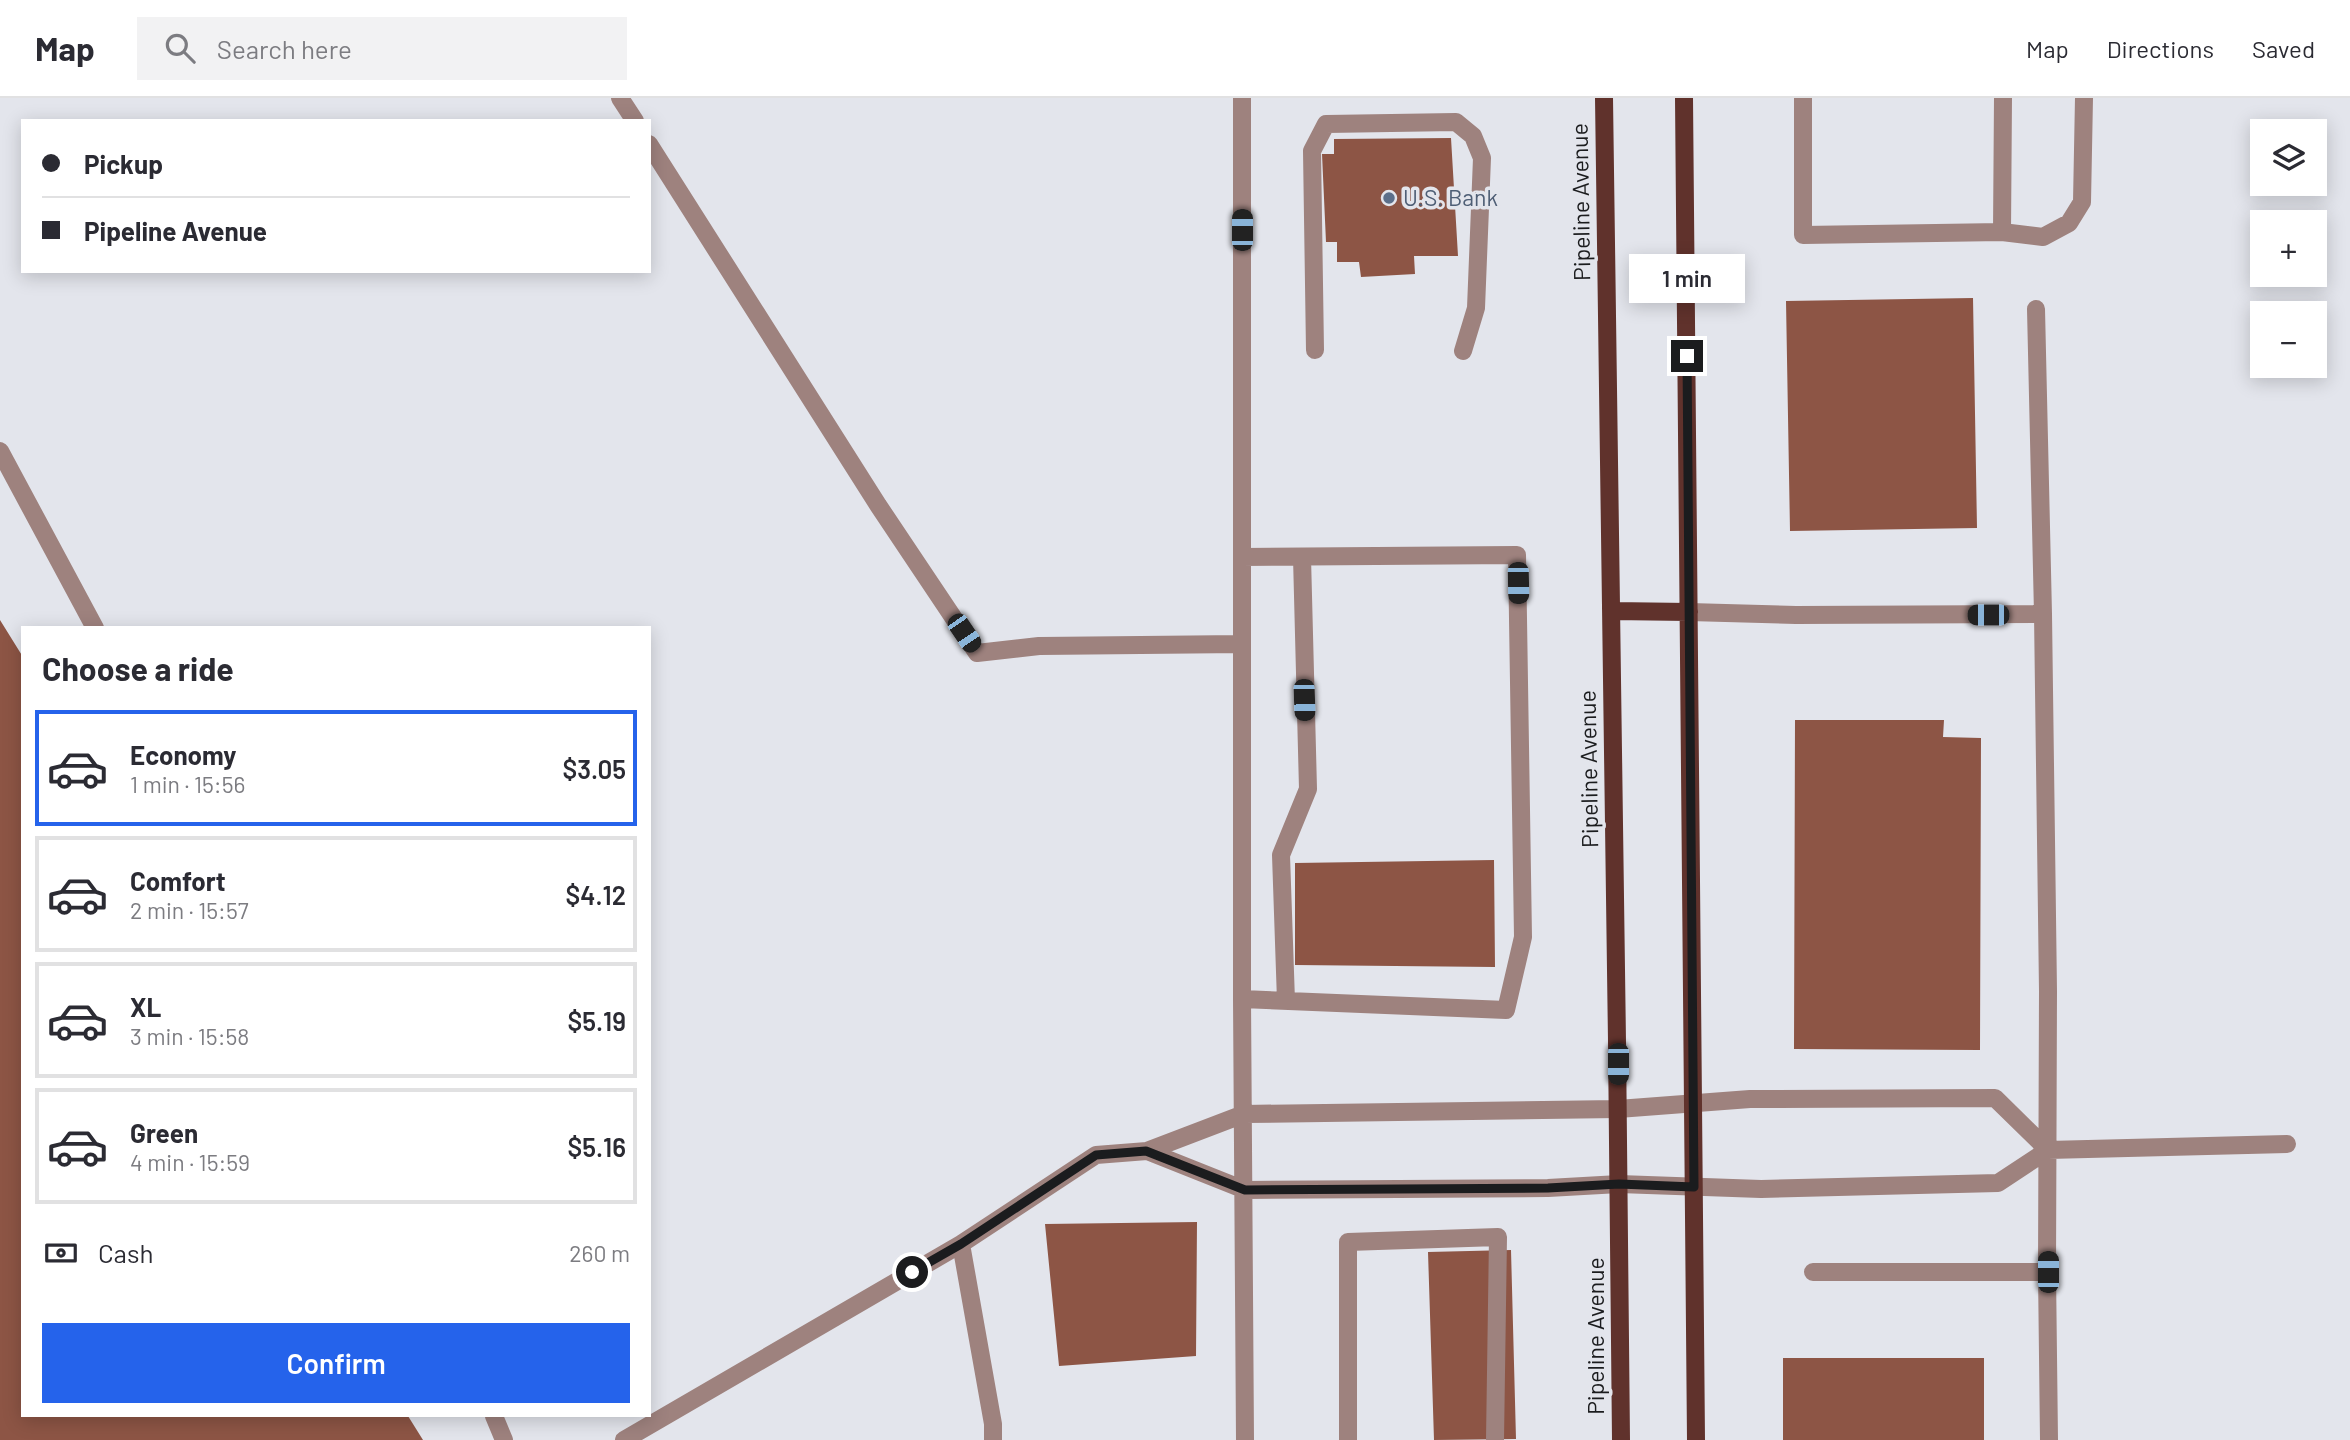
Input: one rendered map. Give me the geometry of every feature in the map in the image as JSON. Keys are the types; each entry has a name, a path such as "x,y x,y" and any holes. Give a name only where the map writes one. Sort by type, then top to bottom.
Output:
{"main road":[{"name":"Pipeline Avenue","path":"1604,98 1620,1440"},
{"path":"1684,98 1696,1440"},
{"path":"1612,611 1689,612"}],"lane":[{"path":"620,98 634,119"},
{"path":"1242,98 1245,1440"},
{"path":"1803,98 1803,235 2002,232 2043,237 2069,222 2082,202 2084,98"},
{"path":"2002,232 2003,98"},
{"path":"1315,350 1312,151 1326,124 1456,122 1474,136 1482,158 1476,308 1463,351"},
{"path":"651,147 878,505 977,653 1039,646 1242,643"},
{"path":"2036,309 2043,614 2049,1440"},
{"path":"0,451 94,626"},
{"path":"1242,557 1517,555 1523,936 1506,1010 1242,999"},
{"path":"1286,1001 1281,855 1308,789 1302,557"},
{"path":"1689,612 1796,615 2043,614"},
{"path":"624,1440 961,1244 1096,1155 1146,1151 1244,1114 1618,1109 1694,1101 1749,1099 1995,1098 2048,1150"},
{"path":"1146,1151 1245,1190 1548,1188 1619,1184 1761,1189 1998,1183 2048,1150 2287,1144"},
{"path":"1348,1440 1348,1242 1498,1237 1495,1440"},
{"path":"961,1244 993,1424 993,1440"},
{"path":"1814,1272 2048,1272"},
{"path":"494,1417 504,1440"}],"building":[{"name":"U.S. Bank","path":"1451,138 1458,256 1414,256 1415,274 1361,277 1359,262 1337,262 1337,242 1326,242 1322,154 1334,154 1334,139"},
{"path":"1973,298 1977,528 1790,531 1786,301"},
{"path":"0,620 21,654 21,1417 409,1417 423,1440 0,1440"},
{"path":"1795,720 1944,720 1943,737 1981,738 1980,1050 1794,1049"},
{"path":"1494,860 1495,967 1295,965 1295,863"},
{"path":"1197,1222 1196,1356 1059,1366 1045,1224"},
{"path":"1511,1250 1516,1439 1434,1440 1428,1252"},
{"path":"1783,1358 1984,1358 1984,1440 1783,1440"}],"place":[{"name":"U.S. Bank","path":"1389,198"}],"route":[{"path":"912,1272 961,1244 1096,1155 1146,1151 1245,1190 1548,1188 1619,1184 1694,1187 1687,356"}]}
